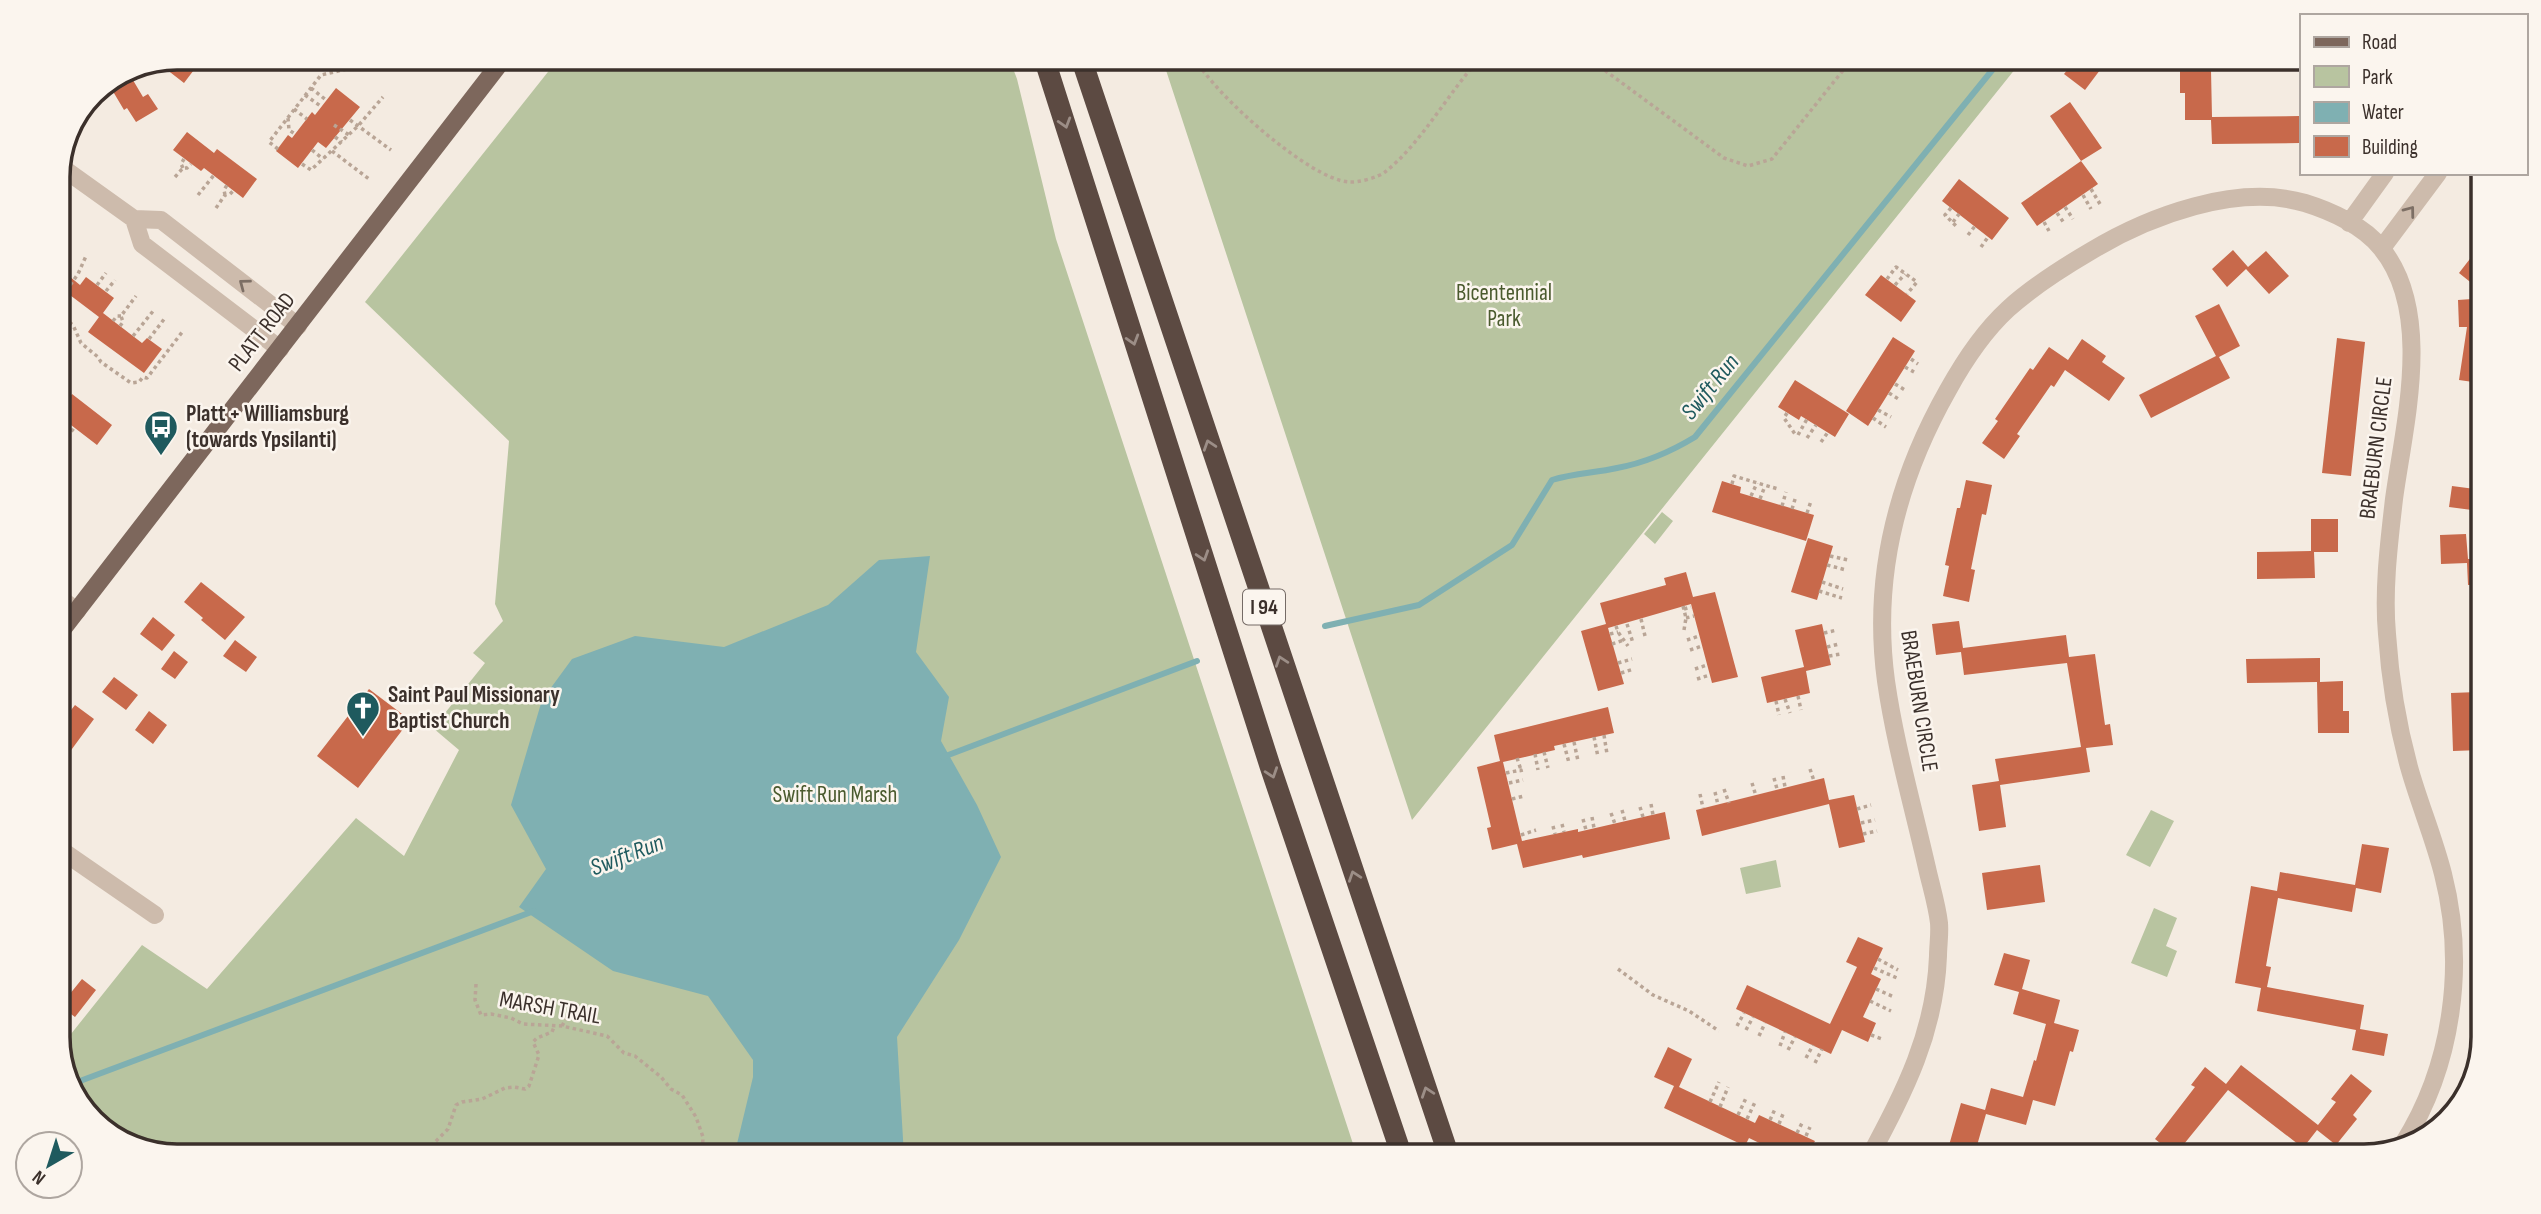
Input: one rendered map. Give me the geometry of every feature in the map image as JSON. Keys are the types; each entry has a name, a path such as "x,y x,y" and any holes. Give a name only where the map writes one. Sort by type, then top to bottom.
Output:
{"highway":[{"name":"I 94","path":"1048,70 1269,766 1398,1144"},
{"name":"I 94","path":"1085,70 1445,1144"}],"main road":[{"name":"PLATT ROAD","path":"70,620 495,70"}],"street":[{"path":"70,173 134,219 161,220 298,326"},
{"path":"2349,223 2384,175"},
{"path":"2382,248 2437,175"},
{"name":"BRAEBURN CIRCLE","path":"1876,1144 1924,1041 1937,989 1939,924 1895,730 1886,682 1881,617 1891,532 1914,458 1966,359 2006,310 2096,247 2167,216 2243,197 2284,197 2321,208 2349,223 2382,248 2399,278 2408,310 2410,380 2387,570 2386,616 2391,682 2410,771 2444,878 2453,942 2451,1014 2445,1048 2417,1130"},
{"path":"134,219 142,244 280,349"},
{"path":"70,606 77,611"},
{"path":"70,856 155,915"}],"path":[{"path":"278,149 269,142 321,75 343,70"},
{"path":"1201,70 1257,127 1318,172 1349,182 1383,175 1406,152 1471,70"},
{"path":"1604,70 1724,158 1748,166 1772,159 1843,70"},
{"path":"311,88 326,100"},
{"path":"305,95 321,107"},
{"path":"302,164 310,170 358,126 383,97"},
{"path":"294,109 307,119"},
{"path":"288,118 289,130 295,134"},
{"path":"350,120 391,150"},
{"path":"334,125 349,135"},
{"path":"335,137 342,142"},
{"path":"312,150 323,159"},
{"path":"332,151 369,179"},
{"path":"183,168 181,164 184,159"},
{"path":"175,177 191,163"},
{"path":"198,195 214,175"},
{"path":"225,195 227,185"},
{"path":"2091,189 2100,204"},
{"path":"216,208 225,195 234,190"},
{"path":"2083,195 2091,209"},
{"path":"2066,207 2073,219"},
{"path":"1951,208 1945,215 1954,224 1959,214"},
{"path":"2057,213 2064,223"},
{"path":"2044,222 2049,231"},
{"path":"1968,236 1975,226"},
{"path":"1981,247 1988,237"},
{"path":"70,285 86,256"},
{"path":"1887,279 1896,267 1917,282 1907,294"},
{"path":"96,285 106,273"},
{"path":"1895,285 1905,274"},
{"path":"106,291 115,280"},
{"path":"113,321 117,316 121,316 136,296"},
{"path":"133,336 154,310"},
{"path":"120,326 123,321 121,316"},
{"path":"149,339 165,318"},
{"path":"70,323 82,343 131,383 139,382 143,377 147,378 183,331"},
{"path":"1910,359 1918,364"},
{"path":"1905,367 1914,372"},
{"path":"1895,384 1905,390"},
{"path":"1889,393 1900,400"},
{"path":"1878,410 1891,417"},
{"path":"1787,413 1784,418 1796,434 1807,419"},
{"path":"1873,418 1886,427"},
{"path":"1807,438 1816,425"},
{"path":"70,429 74,428"},
{"path":"1821,442 1828,432"},
{"path":"1732,484 1734,476 1778,489"},
{"path":"1751,496 1756,483"},
{"path":"1760,499 1765,486"},
{"path":"1782,506 1786,492"},
{"path":"1792,509 1796,496"},
{"path":"1807,513 1811,501"},
{"path":"1830,556 1848,560"},
{"path":"1828,565 1846,570"},
{"path":"1822,582 1843,589"},
{"path":"1819,591 1842,598"},
{"path":"1684,630 1686,618 1683,608 1691,607"},
{"path":"1686,618 1694,616"},
{"path":"1641,620 1645,636"},
{"path":"1616,626 1624,640 1630,644 1627,624"},
{"path":"1824,633 1837,630"},
{"path":"1610,634 1618,632"},
{"path":"1687,640 1699,636"},
{"path":"1612,644 1624,640"},
{"path":"1827,647 1839,644"},
{"path":"1690,650 1702,646"},
{"path":"1829,656 1841,654"},
{"path":"1618,663 1632,659"},
{"path":"1695,669 1707,665"},
{"path":"1620,673 1634,669"},
{"path":"1698,679 1710,676"},
{"path":"1798,696 1801,710"},
{"path":"1785,699 1790,713"},
{"path":"1776,701 1779,715"},
{"path":"1604,735 1608,754"},
{"path":"1594,737 1598,757"},
{"path":"1574,742 1578,761"},
{"path":"1564,744 1569,763"},
{"path":"1544,752 1548,768"},
{"path":"1535,754 1538,770"},
{"path":"1506,773 1522,772 1517,758"},
{"path":"1810,769 1814,781"},
{"path":"1783,776 1785,787"},
{"path":"1774,778 1777,789"},
{"path":"1508,783 1522,780"},
{"path":"1752,783 1756,796"},
{"path":"1724,789 1728,803"},
{"path":"1714,792 1718,805"},
{"path":"1700,794 1703,808"},
{"path":"1512,799 1524,796"},
{"path":"1651,804 1653,815"},
{"path":"1857,808 1871,805"},
{"path":"1640,807 1643,817"},
{"path":"1622,810 1625,821"},
{"path":"1611,813 1615,824"},
{"path":"1592,817 1594,828"},
{"path":"1583,819 1586,830"},
{"path":"1861,823 1875,820"},
{"path":"1562,824 1564,832"},
{"path":"1553,826 1555,834"},
{"path":"1526,840 1522,834 1535,831 1535,838"},
{"path":"1863,834 1877,831"},
{"path":"1878,959 1898,970"},
{"path":"1874,968 1897,978"},
{"path":"1618,969 1634,978 1653,995 1689,1011 1720,1031"},
{"name":"MARSH TRAIL","path":"476,984 475,1000 481,1015 511,1018 523,1024 562,1026 607,1037 624,1053 635,1056 661,1077 670,1089 682,1095 696,1117 703,1144"},
{"path":"1876,989 1894,997"},
{"path":"1870,1001 1891,1011"},
{"path":"562,1026 570,1010"},
{"path":"1737,1026 1744,1013"},
{"path":"1746,1030 1753,1017"},
{"path":"1759,1036 1765,1023"},
{"path":"433,1144 448,1129 456,1105 482,1099 505,1088 525,1089 529,1086 539,1055 533,1042 552,1032 554,1027"},
{"path":"1780,1046 1785,1032"},
{"path":"1871,1035 1882,1039"},
{"path":"1788,1050 1796,1037"},
{"path":"1806,1058 1813,1045"},
{"path":"1815,1063 1822,1049"},
{"path":"1710,1102 1719,1082"},
{"path":"1720,1107 1728,1087"},
{"path":"1738,1115 1747,1096"},
{"path":"1747,1119 1756,1100"},
{"path":"1769,1119 1774,1109"},
{"path":"1779,1124 1783,1114"},
{"path":"1797,1133 1802,1123"},
{"path":"1806,1136 1810,1127"}],"green space":[{"name":"Swift Run Marsh","path":"549,70 1014,70 1056,239 1353,1144 177,1144 136,1136 107,1117 81,1084 72,1058 70,1035 142,945 207,989 356,818 404,856 459,750 433,728 485,663 473,653 503,621 495,604 509,441 365,302"},
{"name":"Bicentennial Park","path":"1166,70 2014,70 1412,820"},
{"path":"1662,512 1673,521 1655,544 1644,534"},
{"path":"2151,810 2174,821 2150,867 2126,855"},
{"path":"1776,860 1781,887 1746,894 1740,868"},
{"path":"2154,908 2177,918 2166,946 2177,951 2167,977 2131,963"}],"water":[{"path":"930,556 916,652 949,697 941,741 977,805 1001,857 959,940 897,1037 903,1144 737,1144 753,1077 753,1060 708,996 613,971 519,907 546,869 511,805 542,700 572,659 635,636 724,647 828,605 879,560"}],"building":[{"path":"194,70 184,83 168,71"},
{"path":"2067,70 2100,70 2085,90 2064,74"},
{"path":"2180,70 2211,70 2212,117 2300,116 2300,143 2212,144 2211,120 2185,120 2185,93 2180,93"},
{"path":"133,80 143,97 148,94 158,109 136,122 127,108 124,110 113,92"},
{"path":"336,88 360,107 326,148 318,142 298,168 276,151 288,135 292,138 312,112 315,115"},
{"path":"2070,102 2102,148 2081,161 2050,116"},
{"path":"187,132 214,153 217,149 257,179 243,198 204,168 201,171 173,150"},
{"path":"2081,161 2098,184 2037,226 2021,203"},
{"path":"1959,179 2009,218 1992,240 1942,201"},
{"path":"2233,250 2248,267 2266,251 2289,276 2269,294 2246,269 2227,287 2212,269"},
{"path":"2471,258 2471,283 2459,273"},
{"path":"1881,275 1916,301 1901,322 1865,295"},
{"path":"70,277 80,285 86,277 114,298 103,313 142,343 147,338 162,349 144,373 88,332 99,317 70,295"},
{"path":"2471,299 2471,382 2459,380 2467,327 2459,327 2458,300"},
{"path":"2219,304 2240,346 2219,357 2230,378 2151,418 2139,395 2216,356 2195,316"},
{"path":"1893,337 1915,351 1868,426 1846,411"},
{"path":"2337,338 2365,342 2351,476 2322,473"},
{"path":"2082,339 2106,356 2102,362 2125,378 2109,401 2065,370 2054,387 2051,385 2017,434 2020,436 2004,459 1982,443 2030,368 2033,370 2049,347 2068,360"},
{"path":"1795,380 1849,414 1835,437 1801,416 1799,420 1778,407"},
{"path":"72,394 112,425 97,445 70,424"},
{"path":"1966,480 1992,485 1986,515 1982,514 1971,569 1975,570 1969,602 1943,596 1949,566 1945,565"},
{"path":"1722,481 1741,487 1740,493 1814,515 1806,541 1712,512"},
{"path":"2452,486 2471,488 2471,510 2449,507"},
{"path":"2311,519 2338,519 2338,552 2314,552 2315,578 2257,579 2257,552 2311,551"},
{"path":"2466,534 2468,559 2471,559 2471,585 2468,585 2467,563 2441,564 2440,535"},
{"path":"1808,538 1833,546 1817,600 1791,592"},
{"path":"1686,572 1693,597 1715,592 1738,677 1712,683 1691,604 1608,628 1624,684 1598,691 1581,631 1606,624 1600,603 1666,585 1664,578"},
{"path":"201,582 245,617 225,640 184,602"},
{"path":"153,617 175,635 162,651 140,634"},
{"path":"1959,621 1963,648 2066,635 2069,657 2095,654 2105,725 2110,724 2113,745 2086,748 2090,772 2000,785 2006,827 1979,831 1972,785 1999,781 1995,759 2081,747 2067,663 1964,675 1961,652 1936,655 1932,624"},
{"path":"1822,624 1831,665 1806,671 1810,693 1767,703 1761,677 1804,667 1795,630"},
{"path":"235,640 257,657 246,672 223,656"},
{"path":"174,651 188,662 175,679 161,669"},
{"path":"2320,658 2320,682 2343,681 2343,711 2349,711 2349,733 2318,733 2317,682 2247,683 2246,659"},
{"path":"114,677 138,695 126,710 102,692"},
{"name":"Saint Paul Missionary Baptist Church","path":"369,689 410,720 358,788 317,756"},
{"path":"2471,692 2471,750 2453,751 2451,693"},
{"path":"75,705 94,719 70,752 70,711"},
{"path":"1608,707 1614,733 1554,746 1555,750 1503,762 1522,841 1578,829 1578,832 1665,812 1670,839 1523,868 1517,844 1492,850 1487,828 1491,827 1477,767 1500,761 1494,735"},
{"path":"149,711 167,725 153,744 135,730"},
{"path":"1824,778 1829,800 1854,795 1865,842 1839,848 1829,804 1702,836 1696,810"},
{"path":"2362,844 2389,848 2381,893 2356,888 2352,912 2278,898 2266,966 2271,967 2267,987 2364,1005 2360,1029 2388,1034 2384,1056 2352,1050 2356,1030 2257,1011 2261,988 2235,983 2251,886 2277,891 2280,872 2355,885"},
{"path":"2040,865 2045,902 1987,910 1982,873"},
{"path":"1858,937 1883,948 1871,974 1881,979 1863,1017 1876,1023 1868,1042 1842,1030 1831,1054 1736,1009 1747,985 1830,1024 1857,967 1846,962"},
{"path":"2004,953 2030,960 2022,989 2060,1000 2054,1023 2079,1030 2073,1052 2070,1051 2055,1106 2033,1100 2026,1125 1986,1114 1977,1144 1949,1144 1961,1103 1985,1110 1991,1088 2023,1097 2034,1060 2036,1061 2046,1024 2013,1014 2019,992 1994,985"},
{"path":"82,979 96,990 75,1017 70,1013 70,994"},
{"path":"1668,1047 1692,1059 1679,1087 1755,1123 1759,1115 1815,1141 1813,1144 1761,1144 1749,1138 1746,1144 1741,1144 1664,1108 1674,1086 1654,1077"},
{"path":"2241,1065 2318,1125 2336,1102 2331,1099 2351,1074 2372,1091 2353,1115 2357,1119 2337,1144 2317,1130 2306,1144 2298,1144 2228,1090 2184,1144 2161,1144 2155,1139 2195,1087 2191,1085 2205,1067 2226,1084"}],"waterway":[{"name":"Swift Run","path":"1325,626 1419,605 1512,545 1552,480 1637,463 1667,452 1695,437 1992,70"},
{"name":"Swift Run","path":"943,757 1197,661"},
{"name":"Swift Run","path":"80,1081 534,911"}],"place":[{"name":"Platt + Williamsburg (towards Ypsilanti)","path":"161,457"},
{"name":"Saint Paul Missionary Baptist Church","path":"363,738"}]}
